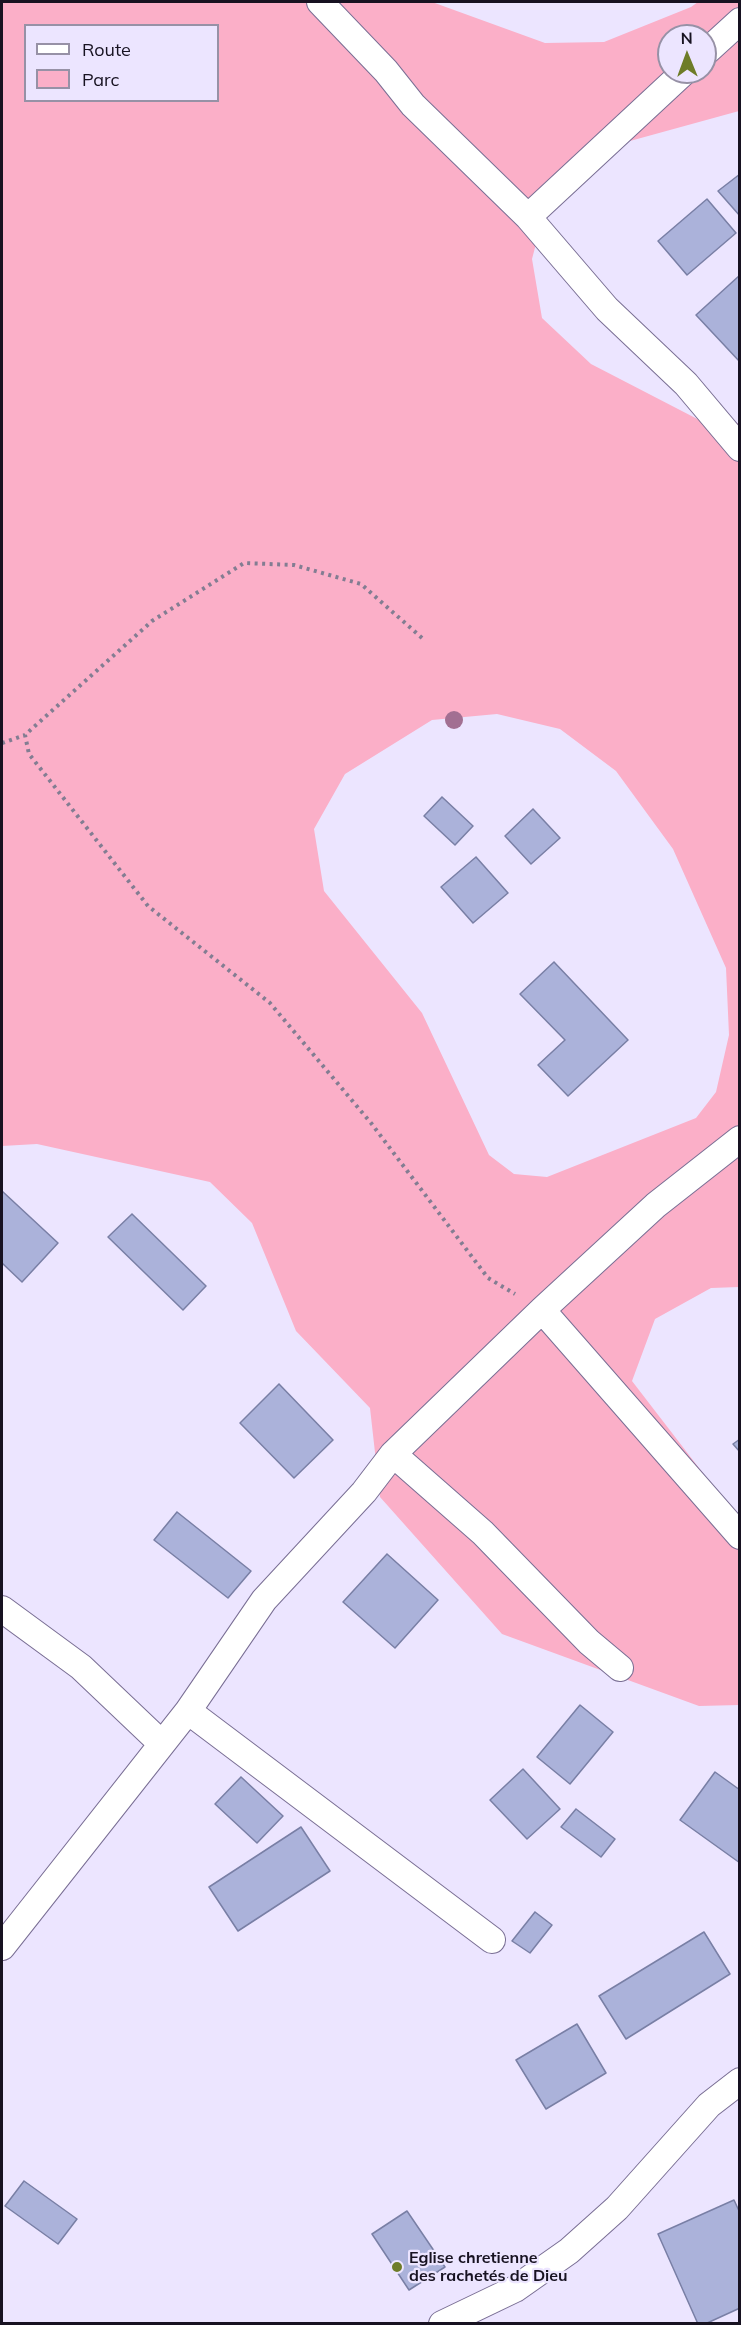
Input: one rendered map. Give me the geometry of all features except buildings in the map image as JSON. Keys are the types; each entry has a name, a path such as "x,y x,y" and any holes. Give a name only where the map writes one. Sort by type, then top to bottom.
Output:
{"street":[{"path":"320,2 386,71 413,105 528,217 607,309 686,384 740,448"},
{"path":"717,42 740,21"},
{"path":"528,217 671,84"},
{"path":"2,1947 188,1711 264,1599 364,1492 393,1454 542,1310 656,1206 740,1139"},
{"path":"542,1310 740,1536"},
{"path":"393,1454 483,1533 589,1642 620,1668"},
{"path":"2,1609 81,1667 162,1744"},
{"path":"188,1711 492,1940"},
{"path":"442,2324 515,2289 569,2251 617,2208 709,2105 740,2081"}],"path":[{"path":"2,743 25,735 152,621 244,563 294,565 362,584 422,638"},
{"path":"25,735 29,754 148,906 270,1003 371,1124 488,1278 542,1310"}],"green space":[{"path":"2,2 432,2 545,43 604,42 691,7 698,2 739,2 739,111 590,152 549,194 532,259 542,318 591,364 707,424 739,423 739,1287 711,1288 655,1319 632,1381 739,1520 739,1705 699,1706 502,1634 380,1497 370,1408 296,1331 252,1223 210,1182 37,1144 2,1146","holes":["497,714 560,729 616,771 673,849 726,968 729,1035 716,1092 696,1118 547,1177 514,1174 489,1155 422,1013 324,891 314,829 345,774 432,720"]}],"place":[{"name":"Eglise chretienne des rachetés de Dieu","path":"397,2267"}]}
